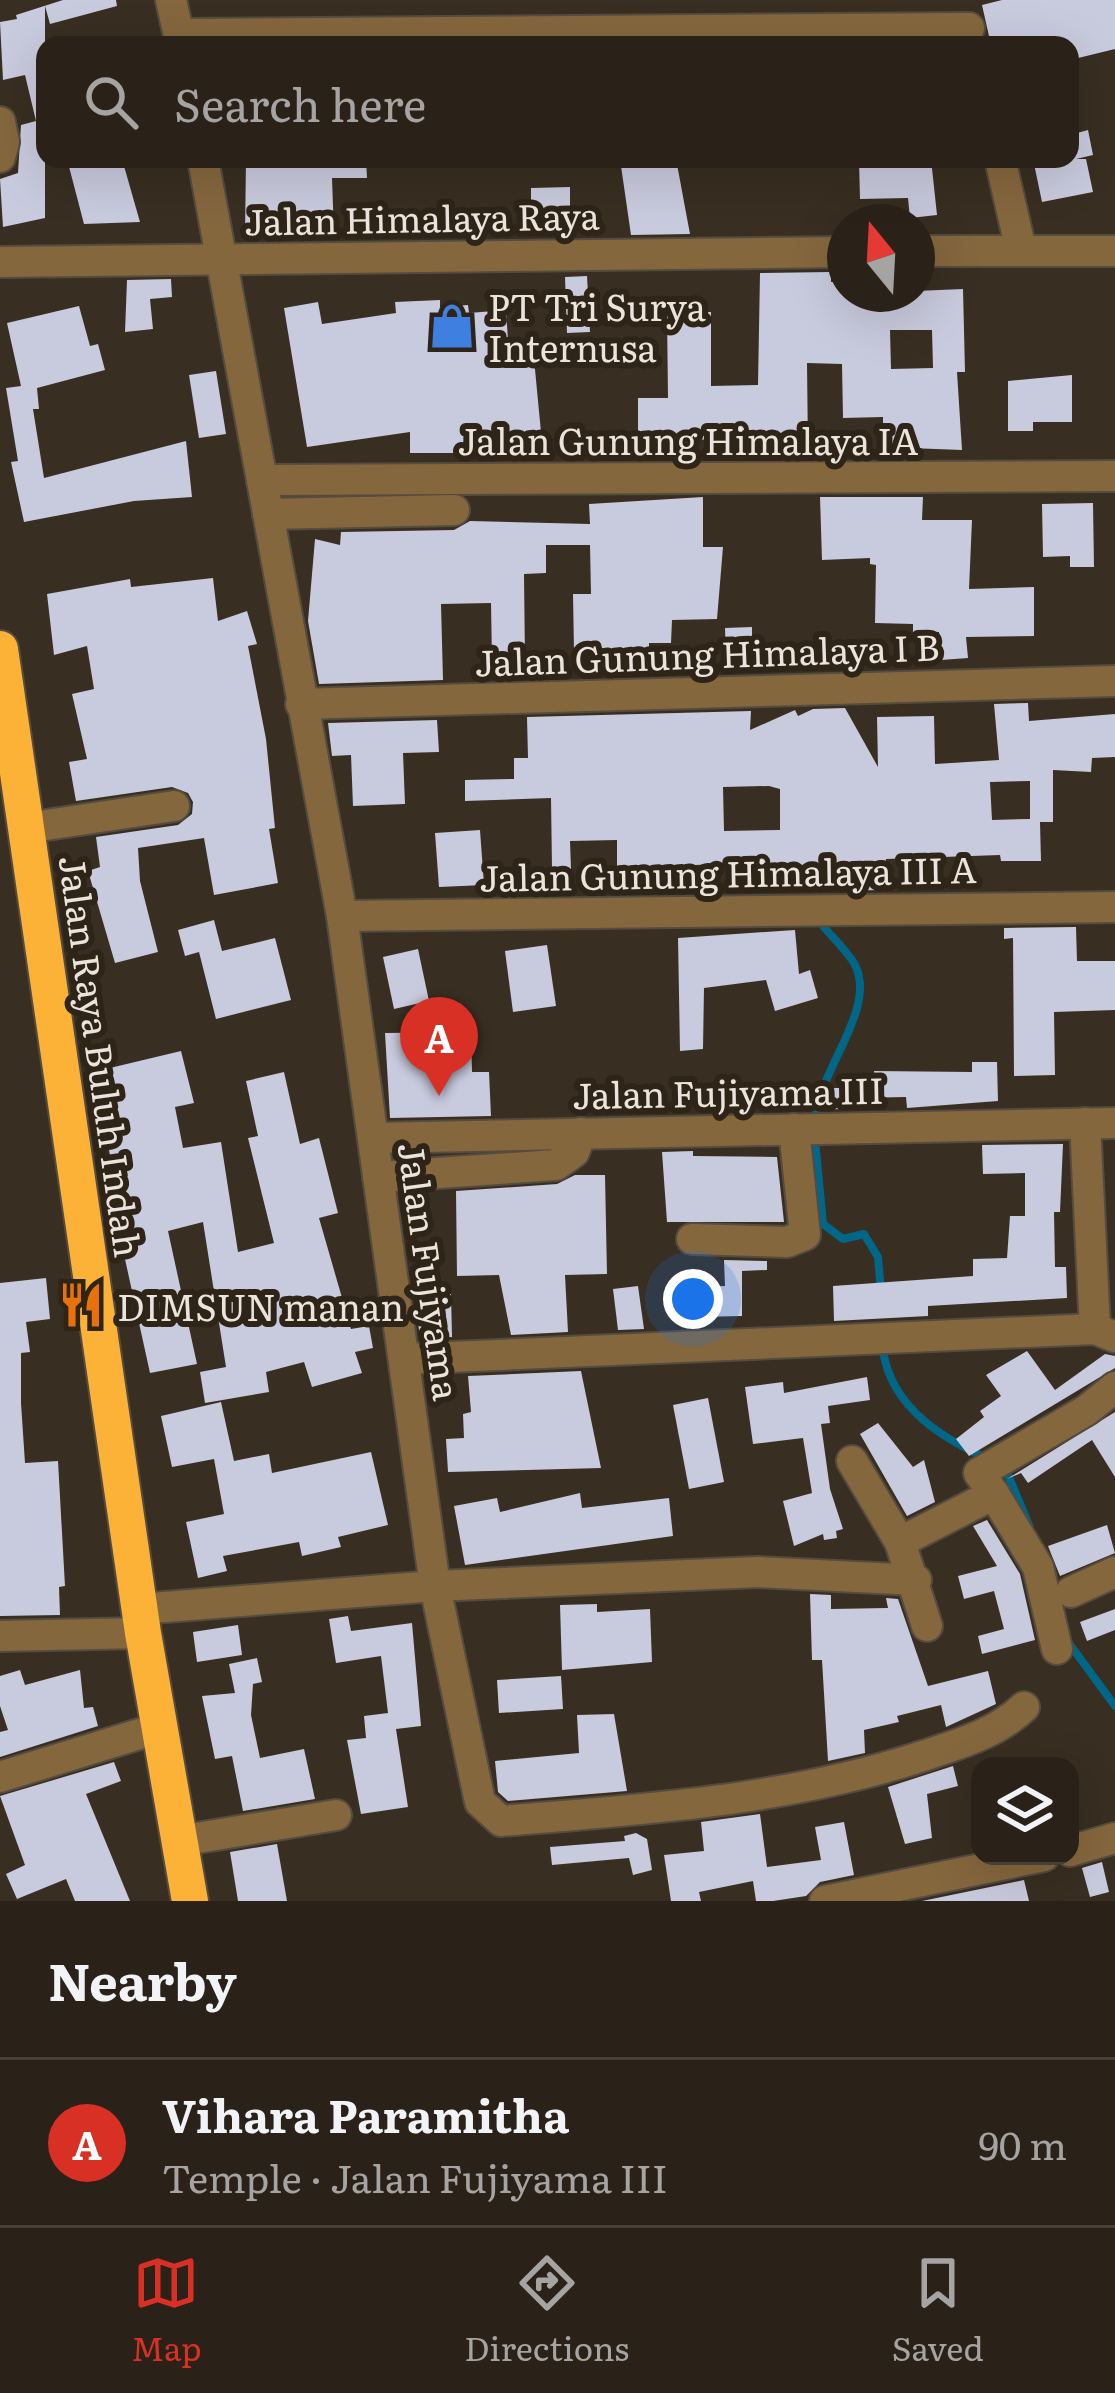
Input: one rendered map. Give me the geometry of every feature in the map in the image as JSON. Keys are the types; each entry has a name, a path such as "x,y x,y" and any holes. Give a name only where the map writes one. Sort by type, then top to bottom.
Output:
{"highway":[{"name":"Jalan Raya Buluh Indah","path":"0,649 141,1621 190,1901"}],"street":[{"path":"171,0 179,36"},
{"path":"240,36 557,15 968,24"},
{"path":"0,122 0,157"},
{"name":"Jalan Fujiyama","path":"205,168 342,916 435,1586 474,1786 488,1813 501,1821 725,1802 838,1782 986,1733 1024,1706"},
{"path":"1002,168 1021,250"},
{"path":"935,251 1115,251"},
{"name":"Jalan Himalaya Raya","path":"0,262 827,252"},
{"name":"Jalan Gunung Himalaya IA","path":"262,480 1115,476"},
{"path":"268,514 454,510"},
{"name":"Jalan Gunung Himalaya I B","path":"301,704 1115,681"},
{"path":"26,828 173,806"},
{"name":"Jalan Gunung Himalaya III A","path":"342,916 1115,907"},
{"path":"404,1359 1105,1333 1100,1123"},
{"name":"Jalan Fujiyama III","path":"374,1138 1100,1123"},
{"path":"692,1239 787,1242 805,1235 794,1129"},
{"path":"378,1177 556,1165 574,1153 581,1133"},
{"path":"1057,1649 1038,1567 980,1473 1087,1410 1115,1387"},
{"path":"852,1460 900,1542 916,1580 927,1626"},
{"path":"900,1542 994,1494"},
{"path":"0,1636 435,1586 758,1572 916,1580"},
{"path":"1071,1592 1115,1572"},
{"path":"0,1778 159,1728"},
{"path":"179,1841 336,1815"},
{"path":"1079,1848 1115,1838"},
{"path":"825,1901 1000,1865"}],"building":[{"path":"63,0 116,0 117,6 50,24 45,6 45,36 36,36 36,121 25,75 3,80 0,22 17,19 16,15"},
{"path":"1002,0 1115,0 1115,49 1079,58 1079,36 989,36 982,5"},
{"path":"36,121 36,168 45,168 45,218 3,227 0,179 18,173 21,125"},
{"path":"1088,130 1093,155 1079,158 1079,132"},
{"path":"1079,159 1086,159 1093,192 1042,202 1035,168 1079,168"},
{"path":"69,168 125,168 140,222 84,224"},
{"path":"246,168 366,168 367,178 332,178 334,235 245,236"},
{"path":"621,168 678,168 690,234 631,235"},
{"path":"859,168 932,168 937,215 935,204 909,204 908,198 860,199"},
{"path":"570,187 570,211 531,212 531,188"},
{"path":"827,272 827,312 935,312 935,290 963,289 965,372 957,372 962,450 883,447 883,417 843,418 842,364 807,363 808,450 742,452 742,438 638,442 638,398 668,398 667,313 711,312 711,386 758,385 760,273","holes":["890,330 932,330 933,368 891,369"]},
{"path":"587,276 590,332 567,333 565,277"},
{"path":"171,279 172,297 150,299 153,329 125,332 127,280"},
{"path":"440,300 440,307 468,305 469,313 506,310 508,340 532,338 543,453 410,453 410,432 307,447 284,308 318,302 322,324 396,313 395,302"},
{"path":"79,306 90,346 98,344 105,370 37,388 39,409 33,409 44,478 186,441 192,497 134,501 24,522 11,462 18,461 6,388 21,386 7,323"},
{"path":"216,371 226,434 199,438 189,375"},
{"path":"1072,375 1072,422 1033,422 1033,431 1008,431 1008,381"},
{"path":"703,497 703,547 723,547 717,619 672,620 671,643 649,643 649,662 629,662 629,650 574,651 573,594 591,594 590,545 546,545 546,573 524,574 525,662 492,663 491,603 441,604 443,680 319,684 308,621 315,539 340,545 341,532 454,530 470,521 590,524 589,504"},
{"path":"820,497 923,497 922,520 972,520 969,589 1034,587 1034,636 966,637 968,658 941,660 939,632 913,633 913,624 875,623 876,565 870,564 870,558 822,560"},
{"path":"1093,503 1094,567 1070,567 1070,556 1043,557 1042,504"},
{"path":"213,578 218,621 247,611 257,644 248,646 266,739 275,828 269,829 278,883 214,895 204,838 138,848 140,881 158,952 115,963 88,871 100,867 96,837 178,825 192,814 193,802 188,793 172,787 76,801 69,762 87,759 72,694 94,689 87,646 54,655 47,594 130,579 131,587"},
{"path":"752,627 752,657 726,658 725,628"},
{"path":"1028,703 1029,721 1115,714 1115,757 1092,758 1091,772 1053,770 1053,822 1040,822 1041,861 1001,861 1000,855 886,859 884,890 816,891 815,884 756,882 755,862 617,869 617,840 570,841 571,869 552,869 551,798 465,801 465,780 514,779 514,758 528,758 527,717 751,711 750,730 795,710 798,716 813,709 845,708 878,767 877,717 934,716 935,764 999,760 994,704","holes":["1030,781 1030,819 992,820 990,782","723,787 780,789 780,830 724,831"]},
{"path":"437,720 439,752 403,753 405,804 353,806 351,755 332,756 328,723"},
{"path":"480,830 484,885 439,887 435,833"},
{"path":"214,920 222,951 275,938 291,1000 216,1019 199,952 185,956 178,930"},
{"path":"1076,927 1077,961 1115,961 1115,1010 1054,1012 1055,1075 1014,1076 1013,938 1004,939 1004,928"},
{"path":"795,930 799,974 810,970 818,998 775,1011 766,980 704,988 703,1049 680,1051 678,938"},
{"path":"547,945 556,1006 513,1012 505,951"},
{"path":"418,949 429,1001 394,1009 383,957"},
{"path":"471,1032 472,1072 489,1072 491,1116 390,1118 385,1033"},
{"path":"181,1051 194,1103 175,1107 183,1148 221,1142 238,1252 274,1243 248,1138 258,1136 246,1081 284,1072 300,1144 319,1138 338,1213 319,1218 351,1329 369,1326 373,1348 355,1352 362,1373 312,1387 304,1362 266,1372 269,1392 205,1403 200,1372 226,1367 203,1222 168,1231 197,1364 150,1373 114,1209 120,1207 104,1124 89,1073"},
{"path":"972,1062 997,1062 998,1101 907,1108 906,1097 855,1098 854,1078 875,1078 874,1071 972,1072"},
{"path":"790,1088 846,1088 846,1109 790,1110"},
{"path":"1063,1144 1060,1212 1054,1212 1055,1267 1066,1267 1067,1298 928,1306 928,1316 834,1321 833,1286 973,1276 973,1259 1007,1258 1010,1216 1025,1216 1025,1173 983,1174 982,1145"},
{"path":"693,1151 693,1156 777,1157 784,1222 667,1222 662,1152"},
{"path":"575,1175 605,1175 607,1274 565,1275 568,1332 511,1335 499,1275 457,1276 456,1191 557,1184"},
{"path":"724,1260 767,1261 767,1270 742,1271 742,1316 698,1317 698,1287 725,1286"},
{"path":"46,1278 50,1319 26,1322 30,1352 21,1353 21,1403 25,1463 58,1461 65,1586 59,1587 60,1615 0,1616 0,1283"},
{"path":"638,1286 644,1329 618,1330 613,1289"},
{"path":"415,1294 451,1294 452,1337 420,1339"},
{"path":"1027,1351 1055,1390 1105,1354 1115,1356 1115,1368 969,1456 956,1439 984,1417 980,1411 1001,1396 986,1375"},
{"path":"581,1371 601,1468 448,1472 446,1439 464,1438 463,1414 471,1412 468,1376"},
{"path":"867,1377 870,1400 828,1406 830,1423 821,1424 830,1489 843,1529 836,1531 837,1538 824,1540 823,1534 794,1546 783,1501 812,1493 803,1438 753,1444 745,1387 783,1382 784,1393"},
{"path":"708,1398 724,1482 689,1489 673,1405"},
{"path":"221,1402 234,1461 269,1454 272,1473 371,1452 388,1525 338,1537 341,1547 302,1556 299,1542 223,1556 227,1571 198,1578 186,1522 224,1514 214,1459 172,1467 161,1416"},
{"path":"1115,1412 1115,1477 1092,1440 1028,1483 1021,1473 1007,1479"},
{"path":"878,1423 913,1467 924,1460 935,1502 907,1516 860,1434"},
{"path":"580,1493 582,1508 669,1498 673,1536 465,1565 454,1506 497,1498 500,1512"},
{"path":"987,1520 1020,1574 1035,1640 982,1654 978,1636 1004,1629 994,1591 964,1599 958,1576 997,1566 973,1526"},
{"path":"1107,1525 1115,1553 1060,1576 1048,1546"},
{"path":"810,1594 831,1595 831,1609 888,1608 886,1598 898,1599 928,1686 988,1671 996,1704 946,1727 941,1705 897,1716 899,1722 864,1730 865,1753 828,1761 822,1660 812,1660"},
{"path":"597,1604 597,1612 650,1609 652,1662 562,1670 560,1605"},
{"path":"1115,1609 1115,1630 1087,1641 1080,1622"},
{"path":"348,1616 351,1631 412,1623 421,1726 396,1729 408,1807 361,1814 347,1740 366,1738 364,1716 388,1713 381,1656 336,1663 329,1619"},
{"path":"238,1625 242,1655 197,1662 193,1632"},
{"path":"257,1658 262,1682 253,1684 251,1715 260,1758 304,1749 315,1799 243,1811 232,1756 215,1759 202,1696 235,1693 229,1664"},
{"path":"20,1670 25,1685 80,1670 84,1708 93,1707 98,1726 0,1757 0,1732 8,1730 0,1706 0,1676"},
{"path":"561,1676 563,1709 499,1713 497,1680"},
{"path":"614,1714 627,1791 508,1801 498,1792 495,1761 579,1753 577,1715"},
{"path":"114,1762 121,1781 86,1794 130,1901 75,1901 66,1879 17,1899 6,1874 25,1865 0,1796"},
{"path":"953,1766 958,1786 927,1794 932,1838 905,1844 888,1787"},
{"path":"760,1814 767,1867 821,1860 815,1827 844,1822 854,1875 820,1882 806,1896 773,1901 756,1901 753,1881 699,1892 701,1901 671,1901 664,1855 704,1851 701,1822"},
{"path":"636,1833 647,1839 652,1870 633,1875 629,1858 552,1865 550,1847 625,1841 624,1836"},
{"path":"277,1844 287,1901 238,1901 230,1852"},
{"path":"1102,1862 1109,1892 1090,1897 1082,1868"},
{"path":"1024,1880 1029,1901 922,1901"}],"waterway":[{"path":"815,1125 825,1084 853,1020 860,981 851,958 823,926"},
{"path":"815,1140 823,1224 843,1239 864,1234 878,1257 881,1292"},
{"path":"882,1343 893,1383 917,1414 949,1439 986,1458"},
{"path":"1005,1468 1029,1525"},
{"path":"1068,1642 1115,1706"}],"place":[{"name":"PT Tri Surya Internusa","path":"452,326"},
{"name":"Vihara Paramitha","path":"439,1096"},
{"name":"DIMSUN manan","path":"81,1305"}]}
